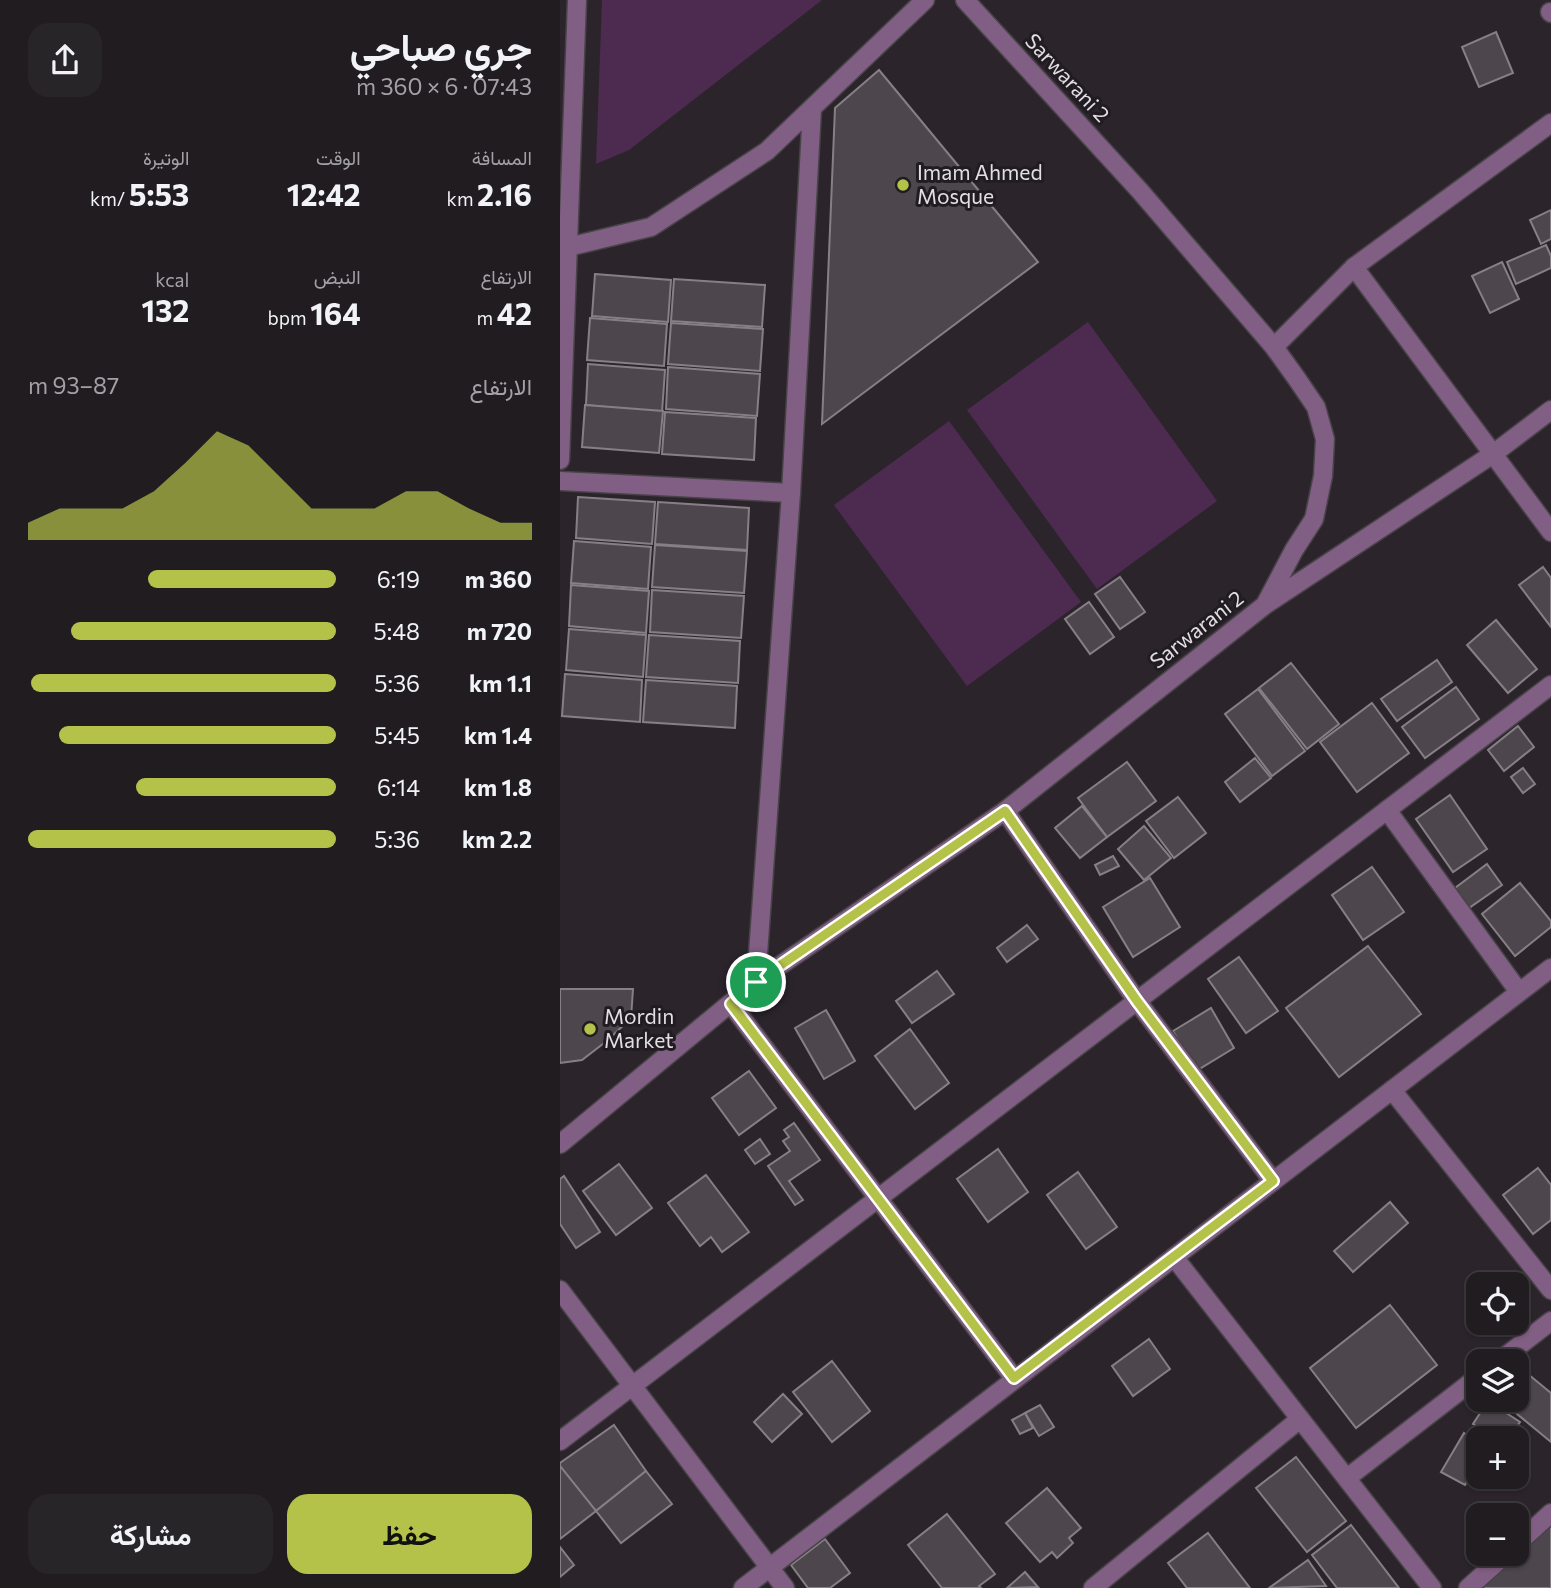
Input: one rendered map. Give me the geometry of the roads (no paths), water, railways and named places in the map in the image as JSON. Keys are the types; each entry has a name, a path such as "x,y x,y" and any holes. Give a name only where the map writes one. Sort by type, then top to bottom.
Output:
{"street":[{"path":"560,460 564,246 577,0"},
{"path":"564,246 651,228 767,151 925,0"},
{"name":"Sarwarani 2","path":"560,1144 756,982 1005,811 1265,605 1314,519 1323,477 1325,439 1316,407 1275,347 1140,191 965,0"},
{"path":"756,982 791,493 812,109"},
{"path":"1275,347 1354,267 1551,123"},
{"path":"1354,267 1551,532"},
{"path":"1265,605 1493,454 1551,410"},
{"path":"560,481 791,493"},
{"path":"560,1441 1551,685"},
{"path":"1387,810 1520,992"},
{"path":"1005,811 1137,1001 1273,1181"},
{"path":"743,1588 1551,968"},
{"path":"731,1004 1014,1378"},
{"path":"1392,1090 1551,1290"},
{"path":"1174,1256 1432,1588"},
{"path":"560,1290 785,1588"},
{"path":"1515,1349 1551,1321"},
{"path":"1347,1478 1466,1386"},
{"path":"1098,1586 1300,1419"},
{"path":"1529,1533 1551,1513"},
{"path":"1468,1588 1493,1566"}],"place":[{"name":"Imam Ahmed Mosque","path":"903,185"},
{"name":"Mordin Market","path":"590,1029"}]}
